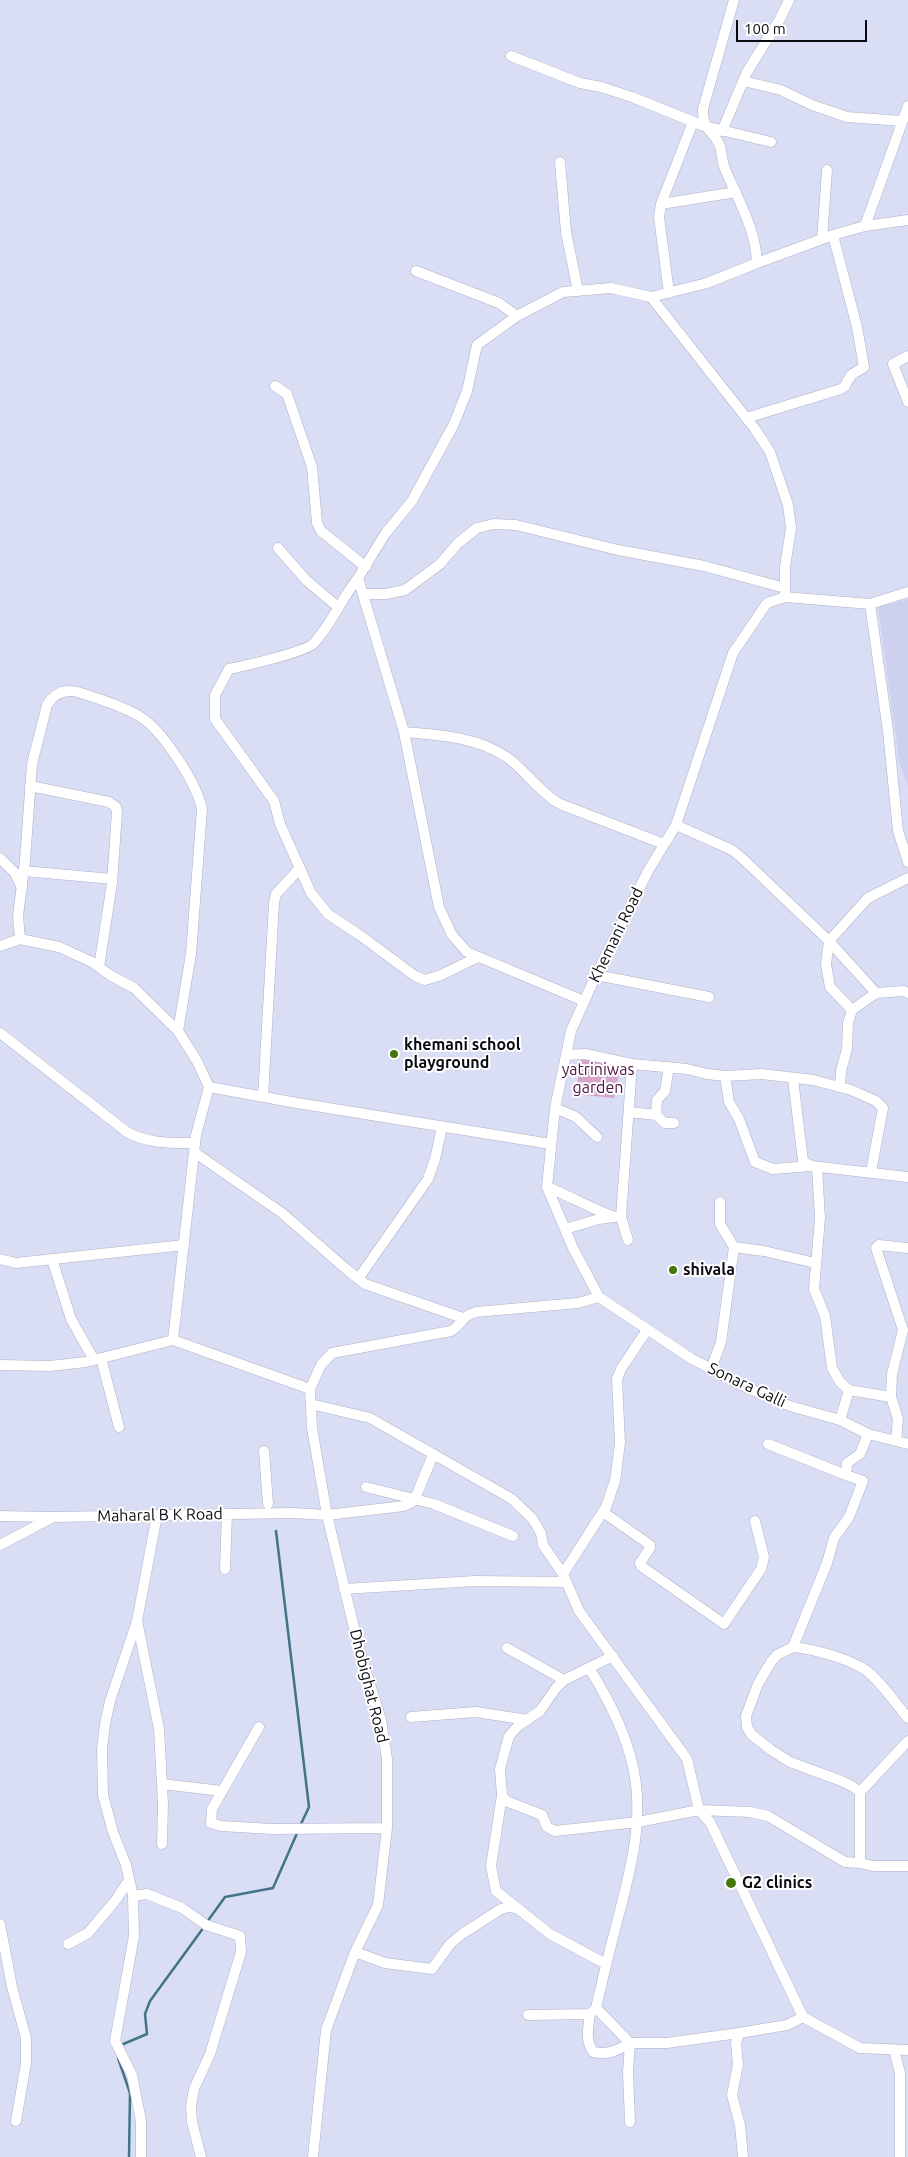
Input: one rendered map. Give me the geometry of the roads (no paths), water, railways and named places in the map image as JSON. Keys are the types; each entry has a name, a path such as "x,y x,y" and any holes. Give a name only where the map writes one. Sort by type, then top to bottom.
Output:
{"street":[{"path":"734,0 703,109 704,126 720,146 724,166 756,246 757,264"},
{"path":"722,131 743,81 789,0"},
{"path":"511,56 580,83 601,86 632,97 704,126 771,142"},
{"path":"743,81 782,90 812,105 846,117 902,121"},
{"path":"865,226 908,106"},
{"path":"669,293 659,217 661,204 693,122"},
{"path":"560,162 566,232 578,291"},
{"path":"822,240 827,170"},
{"path":"661,204 736,192"},
{"path":"478,957 441,975 425,980 414,976 328,914 311,893 280,824 274,801 215,719 215,694 229,669 268,660 313,644 344,595 366,567 385,534 412,501 454,424 467,391 477,346 517,316 563,292 611,288 651,297 669,293 707,283 833,235 865,226 908,220"},
{"path":"746,418 841,389 845,386 851,375 864,367 857,327 833,235"},
{"path":"416,271 499,303 517,316"},
{"path":"651,297 746,418 770,452 788,505 791,528 785,566 785,593"},
{"path":"908,356 894,364 908,402"},
{"path":"275,386 287,394 312,467 317,523 321,532 366,567"},
{"path":"363,594 386,594 405,590 440,564 458,543 477,528 494,524 516,525 618,550 704,566 785,593 870,604 908,592"},
{"path":"278,548 306,580 338,607"},
{"path":"358,578 404,732 438,907 452,935 467,952 584,1002"},
{"name":"Khemani Road","path":"599,1297 564,1229 547,1187 556,1108 571,1031 596,975 648,871 676,825 733,653 767,603 785,593"},
{"path":"870,604 888,731 898,831 908,862"},
{"path":"20,939 18,916 24,871 32,764 47,705 51,698 58,693 70,690 137,715 147,721 158,731 199,796 202,809 191,954 178,1031"},
{"path":"404,732 445,735 492,749 508,759 548,797 560,804 664,844"},
{"path":"30,786 109,802 116,807 112,879 99,967"},
{"path":"676,825 737,854 829,941 876,993"},
{"path":"0,858 15,873 22,888"},
{"path":"263,1097 274,903 276,894 300,868"},
{"path":"24,871 112,879"},
{"path":"852,1010 830,987 826,964 829,941 868,898 908,878"},
{"path":"0,946 20,939 59,947 92,962 134,988 178,1031 188,1044 209,1086 195,1147 173,1340"},
{"path":"596,975 709,996"},
{"path":"840,1087 847,1049 848,1023 852,1010 876,993 904,991 908,993"},
{"path":"0,1033 133,1135 151,1142 195,1147 282,1212 358,1279 378,1290 463,1318"},
{"path":"566,1055 585,1054 632,1064 669,1067 725,1076 762,1074 813,1080 840,1087 876,1102 883,1108 871,1172"},
{"path":"628,1240 618,1217 632,1064"},
{"path":"656,1114 657,1100 665,1090 669,1067"},
{"path":"725,1076 729,1102 739,1119 755,1162 773,1169 814,1167 908,1177"},
{"path":"793,1079 803,1161 814,1167"},
{"path":"209,1086 263,1097 551,1144"},
{"path":"556,1108 576,1117 597,1137"},
{"path":"629,1112 656,1114 665,1123 674,1123"},
{"path":"358,1279 428,1179 435,1159 442,1127"},
{"path":"814,1167 820,1218 814,1289 825,1316 832,1368 840,1382 849,1390 891,1398"},
{"path":"547,1187 564,1193 598,1211 618,1217"},
{"path":"711,1369 721,1342 734,1248 720,1224 720,1202"},
{"path":"564,1229 600,1219 618,1217"},
{"path":"0,1259 16,1262 184,1245"},
{"path":"896,1442 898,1419 891,1398 892,1374 903,1330 876,1248 879,1245 908,1248"},
{"path":"734,1248 764,1252 815,1263"},
{"path":"52,1259 71,1319 97,1359 119,1427"},
{"path":"0,1365 50,1366 97,1359 173,1340 310,1389 321,1365 332,1353 451,1331 456,1328 463,1318 476,1312 578,1303 599,1297"},
{"name":"Sonara Galli","path":"599,1297 647,1330 711,1369 748,1388 790,1406 840,1420 868,1434 908,1444"},
{"path":"565,1578 603,1512 615,1481 620,1443 617,1379 621,1369 647,1330"},
{"name":"Dhobighat Road","path":"310,1389 315,1453 327,1515 359,1649 380,1720 387,1759 387,1828 378,1905 355,1952 326,2030 313,2157"},
{"path":"840,1420 849,1390"},
{"path":"311,1404 370,1418 512,1499 532,1518 541,1533 543,1545 565,1578 579,1611 687,1759 700,1810 710,1822 803,2017 860,2048 908,2050"},
{"path":"846,1475 847,1463 860,1454 868,1434"},
{"path":"768,1444 863,1481 850,1517 834,1538 827,1563 793,1646 777,1656 758,1684 746,1716 748,1728 758,1741 790,1762 839,1780 860,1792"},
{"path":"264,1451 268,1504"},
{"path":"414,1501 433,1455"},
{"path":"366,1487 414,1501 434,1504 514,1536"},
{"name":"Maharal B K Road","path":"0,1545 53,1517 293,1513 327,1515 404,1506 414,1501"},
{"path":"603,1512 650,1545 640,1563 641,1566 724,1624 761,1569 764,1558 755,1521"},
{"path":"225,1570 227,1514"},
{"path":"141,2157 141,2121 132,2075 115,2041 134,1936 133,1896 126,1865 113,1832 103,1795 102,1748 104,1724 110,1701 137,1621 157,1515"},
{"path":"0,1516 53,1517"},
{"path":"344,1589 565,1578"},
{"path":"137,1621 159,1729 162,1784 162,1844"},
{"path":"793,1646 815,1650 867,1672 908,1718"},
{"path":"507,1648 564,1680"},
{"path":"606,1964 550,1934 496,1891 491,1866 502,1795 500,1769 509,1736 519,1725 540,1711 564,1680 612,1656"},
{"path":"589,1668 612,1708 631,1761 636,1783 638,1822 627,1882 587,2037 588,2044 593,2052 613,2053 630,2043 667,2043 787,2025 803,2017"},
{"path":"411,1717 476,1712 528,1720"},
{"path":"259,1727 212,1809 211,1822 221,1826 299,1829 387,1828"},
{"path":"860,1863 860,1792 908,1741"},
{"path":"162,1784 222,1792"},
{"path":"502,1795 506,1801 542,1815 547,1826 556,1831 638,1822 700,1810 750,1812 768,1816 845,1862 908,1869"},
{"path":"68,1944 88,1933 115,1901 129,1880"},
{"path":"133,1896 147,1894 182,1908 204,1924 240,1936 241,1952 210,2054 194,2089 191,2106 192,2122 201,2157"},
{"path":"355,1952 385,1963 432,1969 450,1944 462,1934 501,1909 516,1908"},
{"path":"0,1924 4,1962 26,2038 26,2063 16,2121"},
{"path":"528,2015 593,2011 630,2043"},
{"path":"739,2032 736,2043 738,2064 732,2095 740,2125 743,2157"},
{"path":"630,2043 628,2072 630,2122"},
{"path":"894,2050 900,2073 903,2152"}],"waterway":[{"path":"276,1531 309,1807 300,1826"},
{"path":"207,1922 225,1897 273,1888 298,1831"},
{"path":"121,2045 147,2034 145,2014 150,2001 204,1927"},
{"path":"118,2058 130,2093 129,2157"}],"place":[{"name":"khemani school playground","path":"394,1054"},
{"name":"shivala","path":"673,1270"},
{"name":"G2 clinics","path":"731,1883"}],"park label":[{"name":"yatriniwas garden","path":"598,1079"}]}
